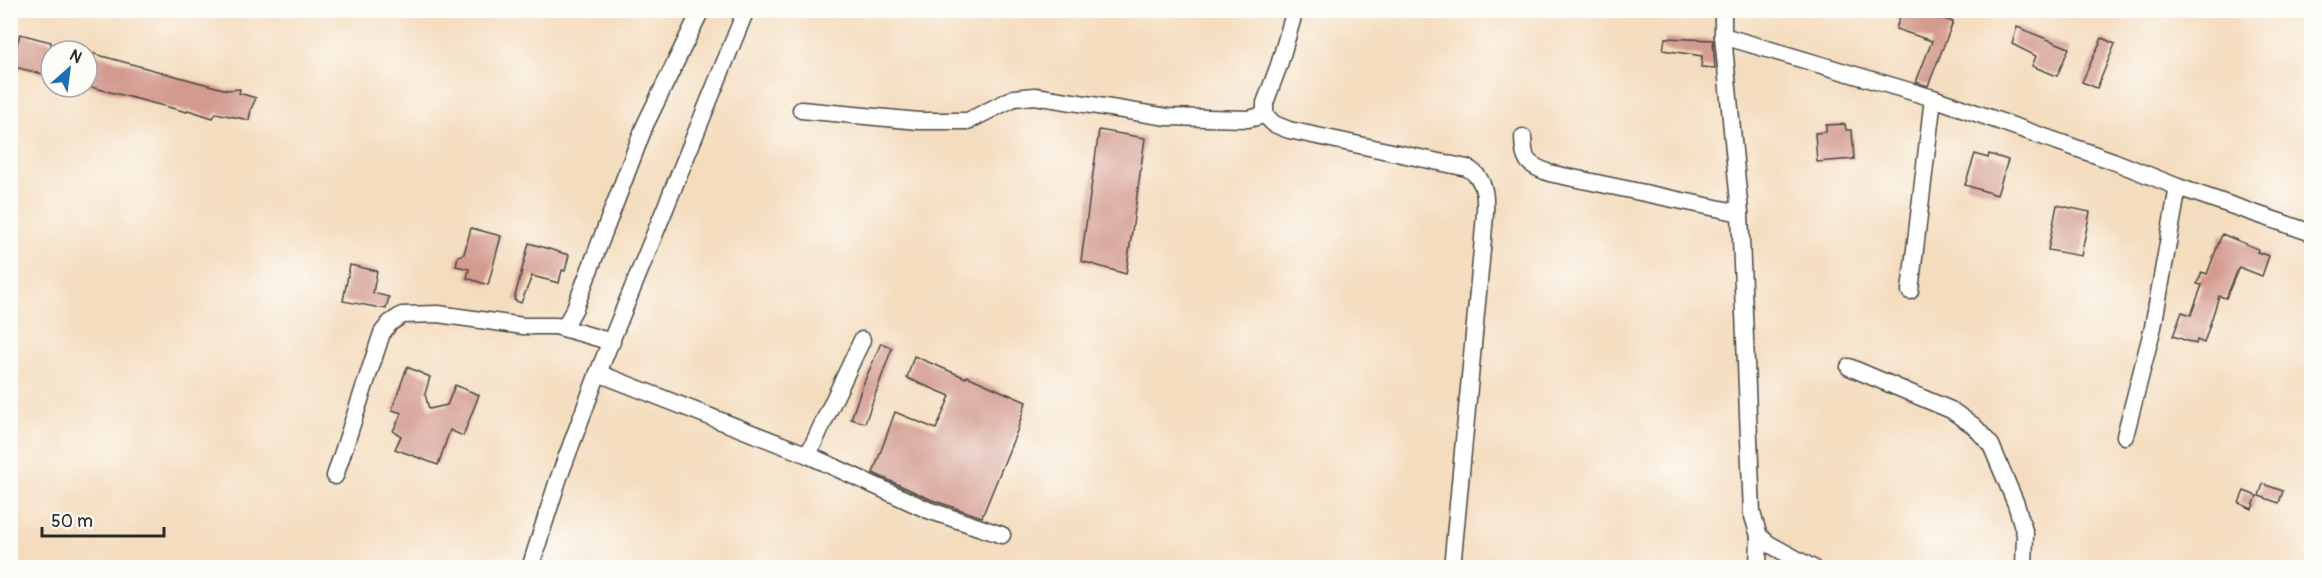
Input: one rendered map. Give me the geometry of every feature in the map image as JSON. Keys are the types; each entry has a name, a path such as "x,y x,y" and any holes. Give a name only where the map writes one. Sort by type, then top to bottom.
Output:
{"street":[{"path":"564,328 575,308 645,125 701,10"},
{"path":"530,567 558,480 598,373 746,10"},
{"path":"1295,10 1279,66 1265,103 1265,115 1274,124 1289,130 1467,168 1476,173 1485,188 1483,239 1452,567"},
{"path":"1723,10 1723,36 1740,213 1747,350 1750,495 1754,524 1759,536 1758,567"},
{"path":"1723,36 1933,98 2312,233"},
{"path":"801,110 908,120 968,122 1014,98 1035,96 1167,117 1240,119 1265,115"},
{"path":"1910,291 1933,98"},
{"path":"1523,137 1523,154 1527,163 1549,173 1740,213"},
{"path":"2125,436 2153,327 2178,187"},
{"path":"335,476 382,333 402,315 438,314 500,324 564,328 612,342"},
{"path":"808,455 862,340"},
{"path":"1850,367 1951,410 1974,426 1991,445 2016,504 2025,534 2024,567"},
{"path":"598,373 808,455 928,510 1002,535"},
{"path":"1759,536 1769,544 1813,567"}],"building":[{"path":"1902,10 1919,10 1953,22 1928,86 1916,82 1932,41 1896,29"},
{"path":"2017,27 2069,48 2057,76 2032,66 2036,56 2012,44"},
{"path":"20,34 39,39 39,73 10,66"},
{"path":"1665,38 1713,40 1715,68 1701,67 1702,56 1663,50"},
{"path":"2102,38 2115,44 2097,88 2082,82"},
{"path":"99,55 227,90 240,89 239,93 256,98 249,120 216,113 213,118 188,110 187,112 99,89"},
{"path":"1845,124 1846,130 1852,130 1854,159 1817,162 1815,133 1826,132 1826,125"},
{"path":"1099,130 1145,138 1126,274 1081,261"},
{"path":"1975,154 1988,158 1989,154 2008,160 1997,195 1965,185"},
{"path":"2057,205 2090,212 2081,256 2048,250"},
{"path":"471,228 501,236 488,285 467,278 469,269 456,266 458,256 464,254"},
{"path":"2222,234 2269,256 2262,276 2239,267 2226,298 2219,296 2204,343 2197,340 2196,344 2173,336 2182,312 2191,315 2202,285 2197,284 2202,272 2207,274"},
{"path":"529,243 569,255 559,283 532,276 521,303 514,300"},
{"path":"350,265 377,271 373,293 389,297 386,309 343,301"},
{"path":"881,343 892,348 865,423 851,419 862,387"},
{"path":"914,356 1026,402 1017,431 982,517 932,500 873,473 895,412 936,429 950,396 907,378"},
{"path":"407,367 430,377 425,394 429,409 447,405 455,385 479,395 463,436 450,430 438,465 395,449 401,436 393,431 402,413 392,410"},
{"path":"2263,484 2283,491 2279,503 2259,496"},
{"path":"2244,491 2257,496 2252,509 2239,503"}]}
